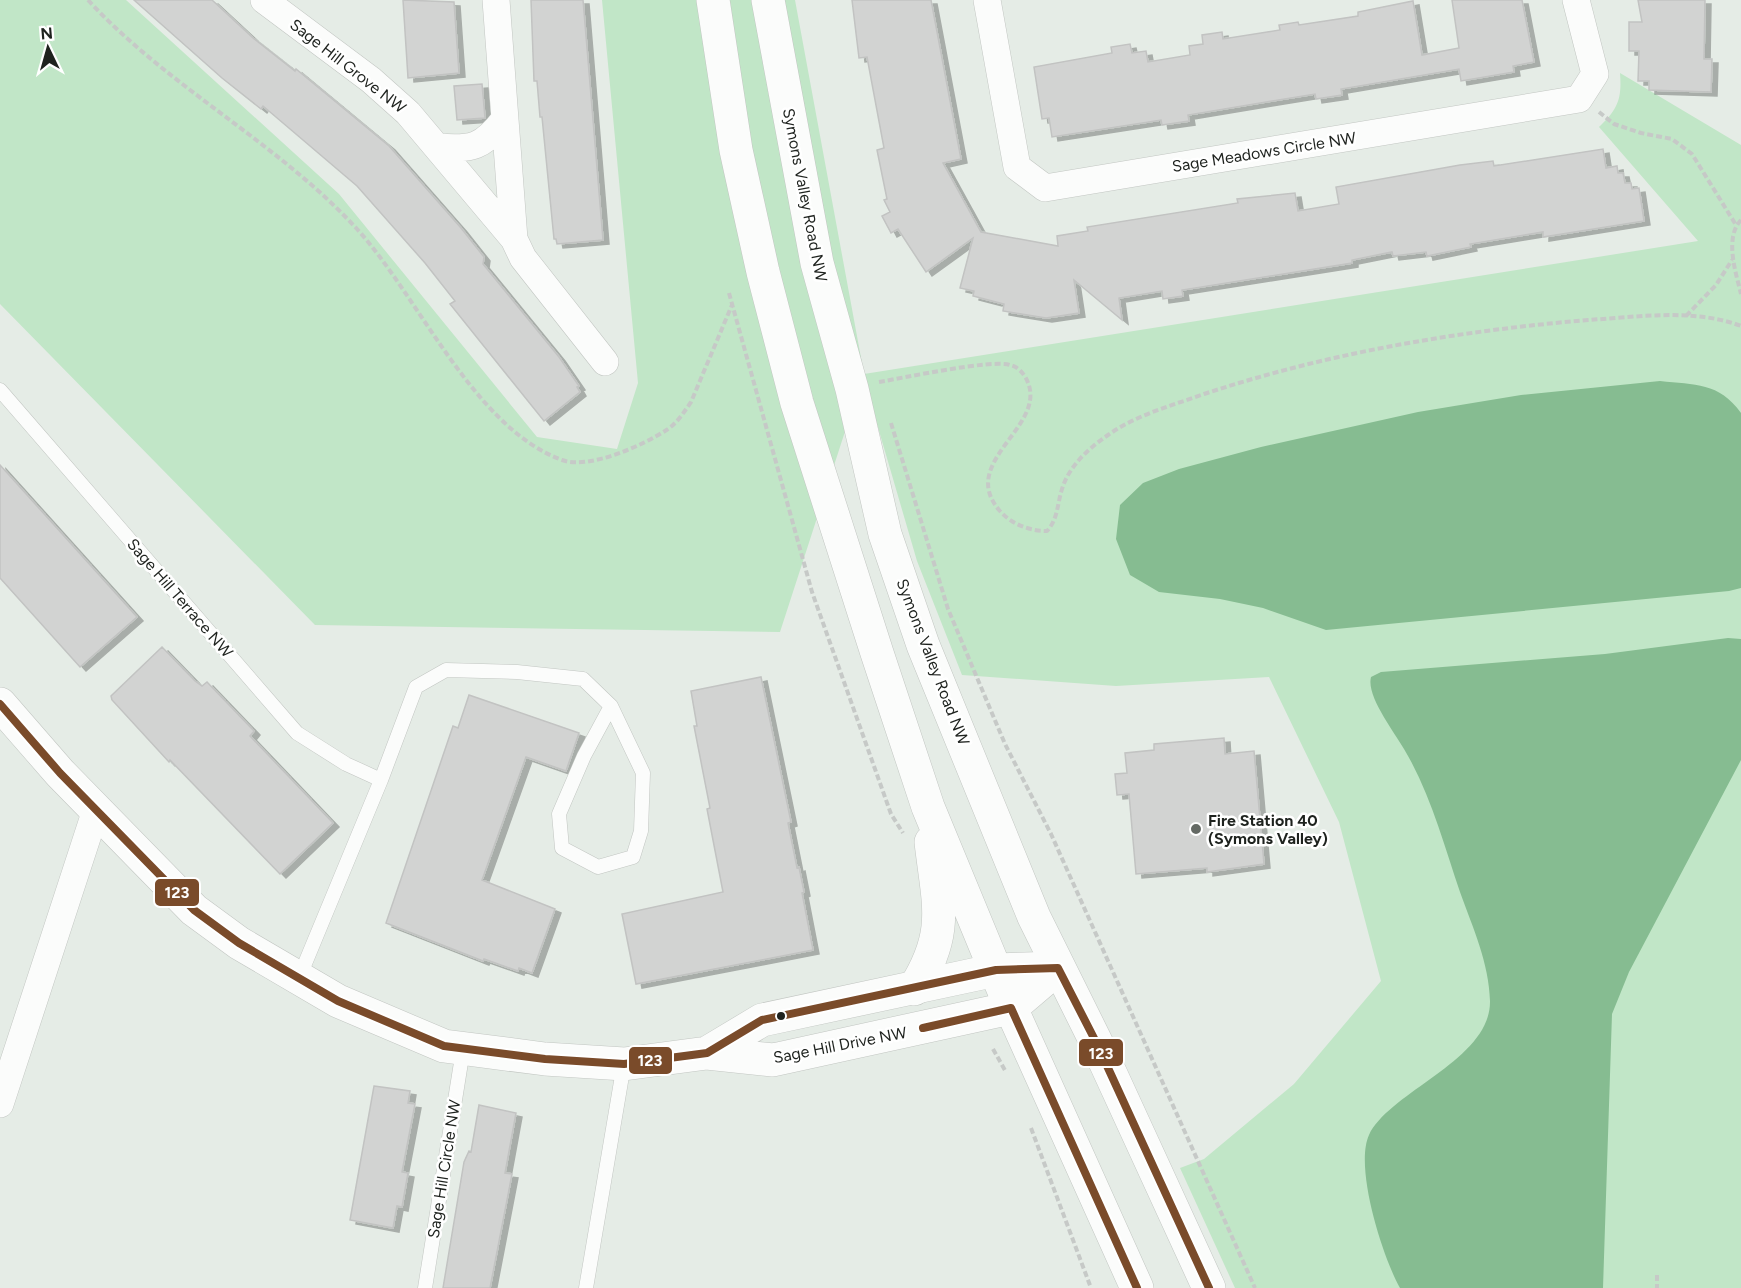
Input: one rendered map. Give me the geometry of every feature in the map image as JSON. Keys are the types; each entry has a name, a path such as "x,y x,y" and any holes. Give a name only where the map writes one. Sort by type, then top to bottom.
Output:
{"main road":[{"path":"713,0 736,150 796,403 928,807 1011,1008 1137,1288"},
{"name":"Symons Valley Road NW","path":"768,0 817,263 870,388 885,534 923,645 1058,968 1097,1044 1209,1288"},
{"name":"Sage Hill Drive NW","path":"0,704 96,810 194,910 239,943 348,1005 444,1046 463,1050 624,1064 707,1053 773,1060 1011,1008 1058,968"},
{"path":"915,989 934,952 940,927 928,807"},
{"name":"Sage Hill Drive NW","path":"707,1053 762,1020 996,970 1058,968"}],"street":[{"name":"Sage Hill Grove NW","path":"496,0 514,239"},
{"name":"Sage Meadows Circle NW","path":"987,0 1017,167 1045,188 1579,99"},
{"path":"1576,0 1595,74 1579,99"},
{"name":"Sage Hill Grove NW","path":"268,2 370,80 408,113 514,239 523,258 605,362"},
{"path":"438,147 460,149 477,146 490,138 504,120"},
{"path":"0,1104 96,810"}],"lane":[{"name":"Sage Hill Terrace NW","path":"0,390 297,733 346,764 381,780"},
{"path":"299,978 381,780 416,687 446,670 517,672 583,679 612,706 643,773 641,831 633,857 598,867 562,848 559,813 584,756 612,706"},
{"name":"Sage Hill Circle NW","path":"425,1288 463,1050"},
{"path":"586,1288 624,1064"}],"path":[{"path":"88,0 118,33 325,196 358,230 384,262 474,389 507,425 547,453 563,461 586,464 643,443 682,417 691,402 732,305"},
{"path":"1579,99 1614,124 1641,133 1672,139 1692,154 1736,225"},
{"path":"1741,219 1736,225 1732,260 1741,294"},
{"path":"1685,317 1716,285 1732,260"},
{"path":"729,293 812,592 891,814 907,839"},
{"path":"870,388 977,366 1009,364 1021,370 1030,383 1032,397 1026,415 999,453 987,476 990,499 1004,516 1033,531 1047,531 1056,521 1063,487 1074,466 1088,450 1138,416 1240,382 1356,352 1537,324 1636,317 1704,317 1741,326"},
{"path":"888,413 909,474 948,609 1005,744 1051,834 1255,1288"},
{"path":"993,1049 1009,1078"},
{"path":"1027,1118 1090,1288"},
{"path":"1657,1275 1658,1288"}],"shaded area":[{"path":"0,0 126,0 339,194 537,437 617,449 638,383 602,0 795,0 864,374 1698,241 1599,127 1615,109 1620,90 1620,73 1741,145 1741,1288 1235,1288 1180,1168 1204,1159 1294,1084 1381,981 1339,822 1269,677 1116,686 962,675 917,561 863,376 780,632 315,625 0,304"},
{"path":"1660,381 1715,390 1724,395 1741,413 1741,588 1326,630 1263,608 1220,599 1159,592 1130,575 1116,539 1120,505 1143,483 1179,469 1261,447 1418,412 1521,395"},
{"path":"1728,638 1741,639 1741,760 1629,972 1612,1014 1603,1288 1400,1288 1379,1235 1368,1190 1365,1150 1369,1135 1380,1119 1458,1058 1474,1041 1486,1022 1490,1001 1487,973 1480,946 1436,819 1413,766 1377,703 1373,694 1371,677 1381,672 1605,654"}],"building":[{"path":"134,0 212,0 253,38 295,71 296,69 389,146 484,257 483,264 559,357 579,386 577,387 580,392 544,421 450,304 455,301 425,263 357,186 263,106 261,109 222,78"},
{"path":"403,0 454,2 459,73 408,78"},
{"path":"531,0 583,0 603,240 557,244 554,239 542,117 540,117 537,81 534,81"},
{"path":"852,0 931,0 961,159 943,163 981,232 1058,246 1057,236 1088,231 1087,227 1238,203 1237,199 1295,193 1298,211 1339,204 1336,187 1460,165 1493,161 1494,166 1603,149 1606,168 1617,166 1618,173 1623,173 1625,183 1631,183 1632,189 1639,188 1644,221 1543,237 1543,232 1470,244 1471,247 1427,256 1426,252 1393,256 1392,252 1352,260 1352,263 1182,290 1183,296 1163,299 1162,291 1119,298 1122,320 1074,280 1079,313 1046,318 1003,311 1004,304 973,296 974,291 960,288 973,238 926,272 898,229 891,233 882,216 890,212 884,200 887,199 877,150 884,148 867,57 859,58"},
{"path":"1452,0 1522,0 1534,62 1513,66 1514,72 1461,81 1459,69 1341,89 1342,95 1316,99 1315,94 1188,115 1189,121 1162,125 1161,120 1052,137 1049,118 1042,119 1034,67 1112,53 1111,47 1130,44 1132,53 1146,51 1148,62 1190,55 1189,46 1203,44 1202,35 1222,32 1223,39 1280,30 1279,25 1298,22 1299,25 1358,16 1358,12 1413,1 1422,55 1459,48"},
{"path":"1638,0 1705,0 1704,59 1712,59 1711,92 1649,90 1649,81 1638,81 1639,51 1629,51 1629,22 1642,22"},
{"path":"482,84 485,118 457,120 454,86"},
{"path":"0,465 137,617 80,667 0,578"},
{"path":"162,647 195,681 202,686 207,682 254,731 250,736 333,823 280,874 170,760 169,762 112,700 111,696"},
{"path":"761,677 791,822 788,823 804,892 802,893 813,950 636,984 622,914 723,892 707,809 710,808 694,726 697,726 691,691"},
{"path":"469,695 579,733 566,771 526,757 482,880 555,909 532,973 519,968 518,971 484,959 483,961 386,923 453,726 458,728"},
{"name":"Fire Station 40 (Symons Valley)","path":"1224,738 1225,754 1254,751 1264,864 1207,872 1207,868 1136,874 1129,794 1117,795 1115,774 1127,773 1125,753 1154,750 1154,744"},
{"path":"374,1086 410,1091 408,1103 415,1104 402,1172 408,1173 402,1207 397,1206 393,1228 350,1220"},
{"path":"479,1105 516,1113 505,1173 512,1174 490,1288 443,1288 464,1162 469,1151 471,1152"}],"transit line":[{"name":"123","path":"0,704 60,773 194,910 239,943 338,1001 444,1046 545,1059 624,1064 707,1053 762,1020 996,970 1058,968 1097,1044 1209,1288"},
{"name":"123","path":"923,1028 1011,1008 1137,1288"}],"place":[{"name":"Fire Station 40 (Symons Valley)","path":"1196,829"}]}
